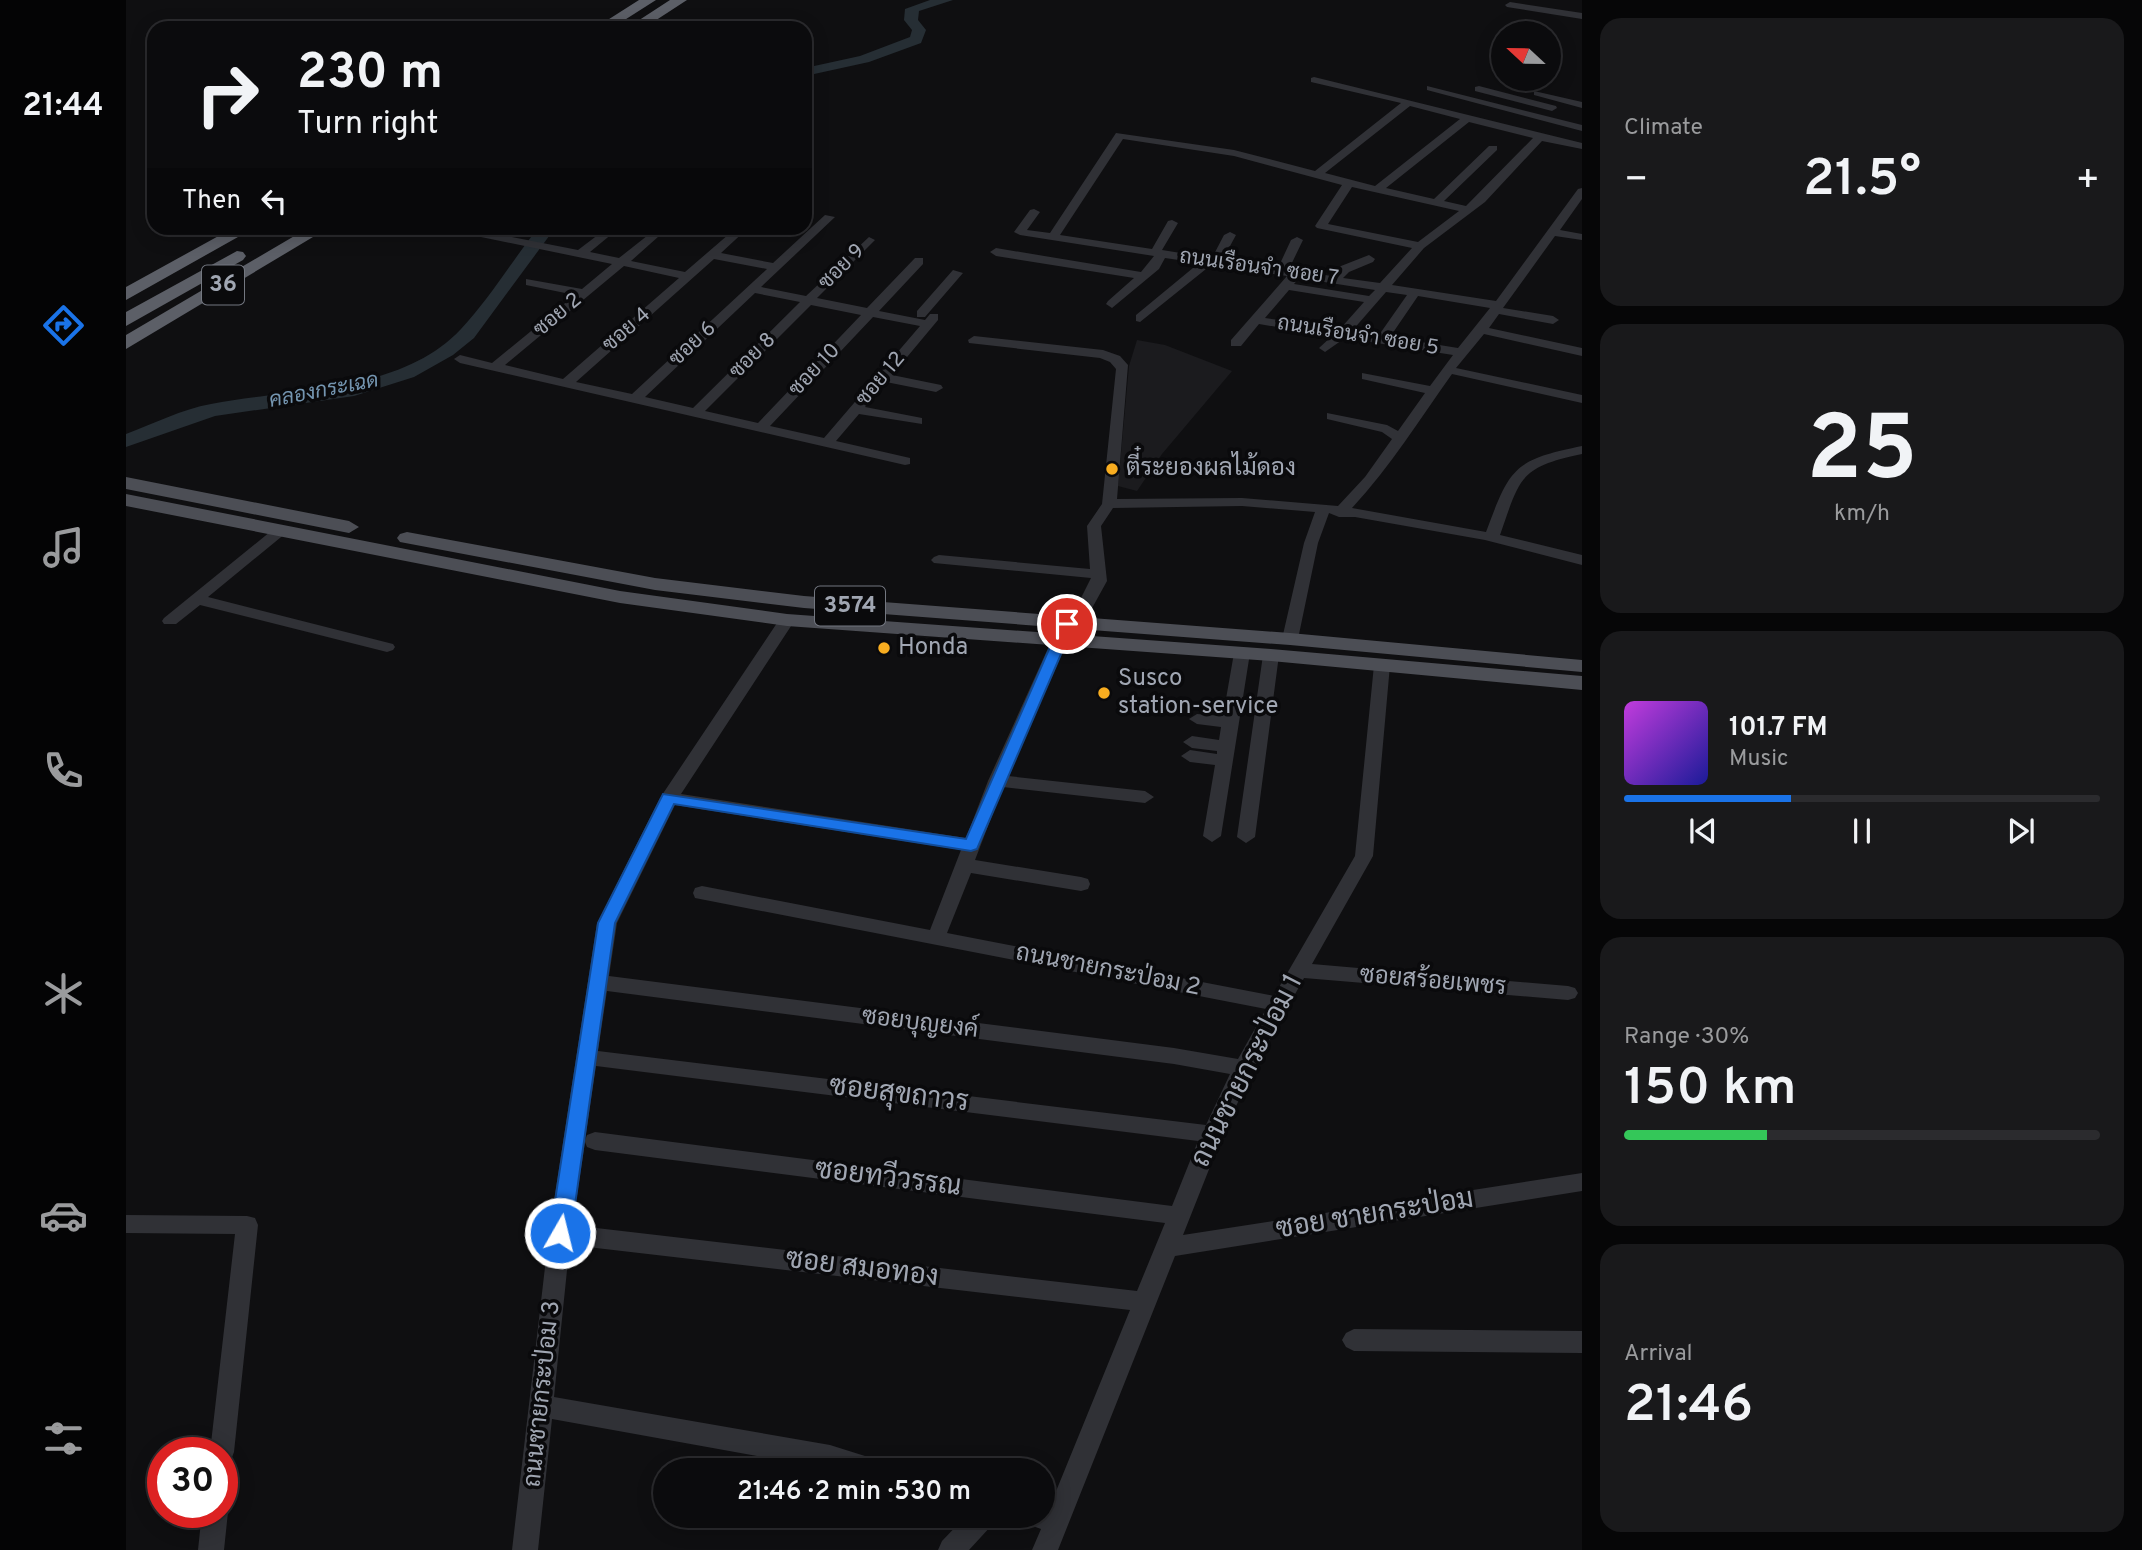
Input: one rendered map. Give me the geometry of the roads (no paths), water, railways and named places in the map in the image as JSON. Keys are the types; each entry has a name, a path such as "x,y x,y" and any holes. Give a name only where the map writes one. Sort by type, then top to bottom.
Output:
{"highway":[{"path":"614,21 649,0"},
{"path":"646,21 680,0"},
{"name":"36","path":"126,277 205,235"},
{"name":"36","path":"126,294 232,235"},
{"name":"36","path":"126,320 275,235"},
{"name":"36","path":"126,343 307,235"}],"main road":[{"name":"3574","path":"126,483 655,584 804,603 1071,630 1241,653 1582,683"},
{"name":"3574","path":"126,500 620,597 787,620 1290,639 1582,666"}],"street":[{"path":"1510,5 1582,16"},
{"path":"1314,80 1409,102 1487,126 1582,146"},
{"path":"1430,89 1582,128"},
{"path":"1479,89 1582,116"},
{"path":"1529,91 1582,105"},
{"path":"1487,126 1508,109 1537,93"},
{"path":"1315,175 1409,102"},
{"path":"1440,113 1456,104"},
{"path":"1377,190 1465,120"},
{"path":"1053,237 1120,135 1234,153 1315,175 1467,210"},
{"path":"1325,348 1344,332 1420,246 1481,200 1539,138"},
{"path":"1436,203 1493,148"},
{"path":"1349,183 1321,226 1420,246"},
{"path":"1339,513 1370,480 1401,439 1461,352 1481,330 1582,191"},
{"name":"ถนนเรือนจำ ซอย 7","path":"1034,212 1020,232 1383,286 1553,320"},
{"name":"ซอย 6","path":"812,233 829,217"},
{"path":"1112,304 1155,265 1172,223"},
{"path":"1554,232 1582,237"},
{"path":"506,235 624,259 701,265 763,278 812,297 928,318"},
{"path":"584,251 605,235"},
{"name":"ซอย 2","path":"495,367 654,235"},
{"name":"ซอย 4","path":"566,383 734,235"},
{"name":"ซอย 6","path":"635,398 810,235"},
{"path":"1140,318 1212,261 1230,235"},
{"name":"ซอย 9","path":"812,297 869,240"},
{"path":"1282,271 1297,240"},
{"path":"996,252 1143,276"},
{"path":"1335,279 1345,269 1369,259"},
{"name":"ซอย 10","path":"761,428 919,261"},
{"name":"ซอย 12","path":"827,443 928,318 957,272"},
{"path":"1236,343 1297,273"},
{"path":"530,282 583,293"},
{"path":"1287,286 1372,300"},
{"path":"1383,338 1416,292"},
{"name":"ซอย 8","path":"696,413 812,297"},
{"name":"ถนนเรือนจำ ซอย 5","path":"1256,320 1461,352"},
{"path":"1481,330 1582,352"},
{"path":"936,938 997,781 1071,630 1099,582 1094,526 1109,504 1123,368 1115,359 1102,354 974,340"},
{"path":"460,359 905,461"},
{"path":"1449,370 1582,399"},
{"path":"1367,376 1434,391"},
{"path":"883,377 936,388"},
{"path":"856,409 917,421"},
{"path":"1332,416 1387,429 1401,439"},
{"path":"1492,536 1520,469 1545,457 1582,450"},
{"path":"1109,504 1189,503 1323,509 1492,536 1582,560"},
{"path":"1290,639 1311,543 1323,509"},
{"path":"170,621 281,530"},
{"path":"939,560 1099,573"},
{"path":"196,599 387,647"},
{"name":"ถนนชายกระป่อม 3","path":"525,1550 560,1233 607,923 669,798 787,620"},
{"path":"1212,836 1241,653"},
{"path":"1246,837 1271,655"},
{"name":"ถนนชายกระป่อม 1","path":"1055,1502 1145,1302 1212,1133 1243,1068 1364,856 1382,665"},
{"path":"1197,719 1230,722"},
{"path":"1191,749 1225,753"},
{"path":"997,781 1145,797"},
{"path":"1219,790 1251,796"},
{"path":"669,798 971,845"},
{"path":"964,865 1081,884"},
{"name":"ถนนชายกระป่อม 2","path":"702,893 1279,1004"},
{"name":"ซอยสร้อยเพชร","path":"1298,970 1568,993"},
{"name":"ซอยบุญยงค์","path":"597,982 1243,1068"},
{"name":"ซอยสุขถาวร","path":"585,1057 1212,1133"},
{"name":"ซอยทวีวรรณ","path":"595,1141 1181,1216"},
{"name":"ซอย ชายกระป่อม","path":"1168,1247 1582,1182"},
{"path":"126,1224 247,1225 224,1437"},
{"name":"ซอย สมอทอง","path":"579,1236 1145,1302"},
{"path":"1354,1340 1582,1342"},
{"path":"542,1406 833,1458"},
{"path":"211,1550 213,1528"},
{"path":"951,1550 972,1528"},
{"name":"ถนนชายกระป่อม 1","path":"1045,1550 1047,1528"}],"waterway":[{"name":"คลองกระเฉด","path":"812,70 864,59 916,40 919,30 911,20 912,9 946,0"},
{"name":"คลองกระเฉด","path":"126,441 211,410 354,390 407,373 446,351 467,334 541,235"}],"place":[{"name":"ตี๋ระยองผลไม้ดอง","path":"1112,469"},
{"name":"Honda","path":"884,648"},
{"name":"Susco station-service","path":"1104,693"}]}
